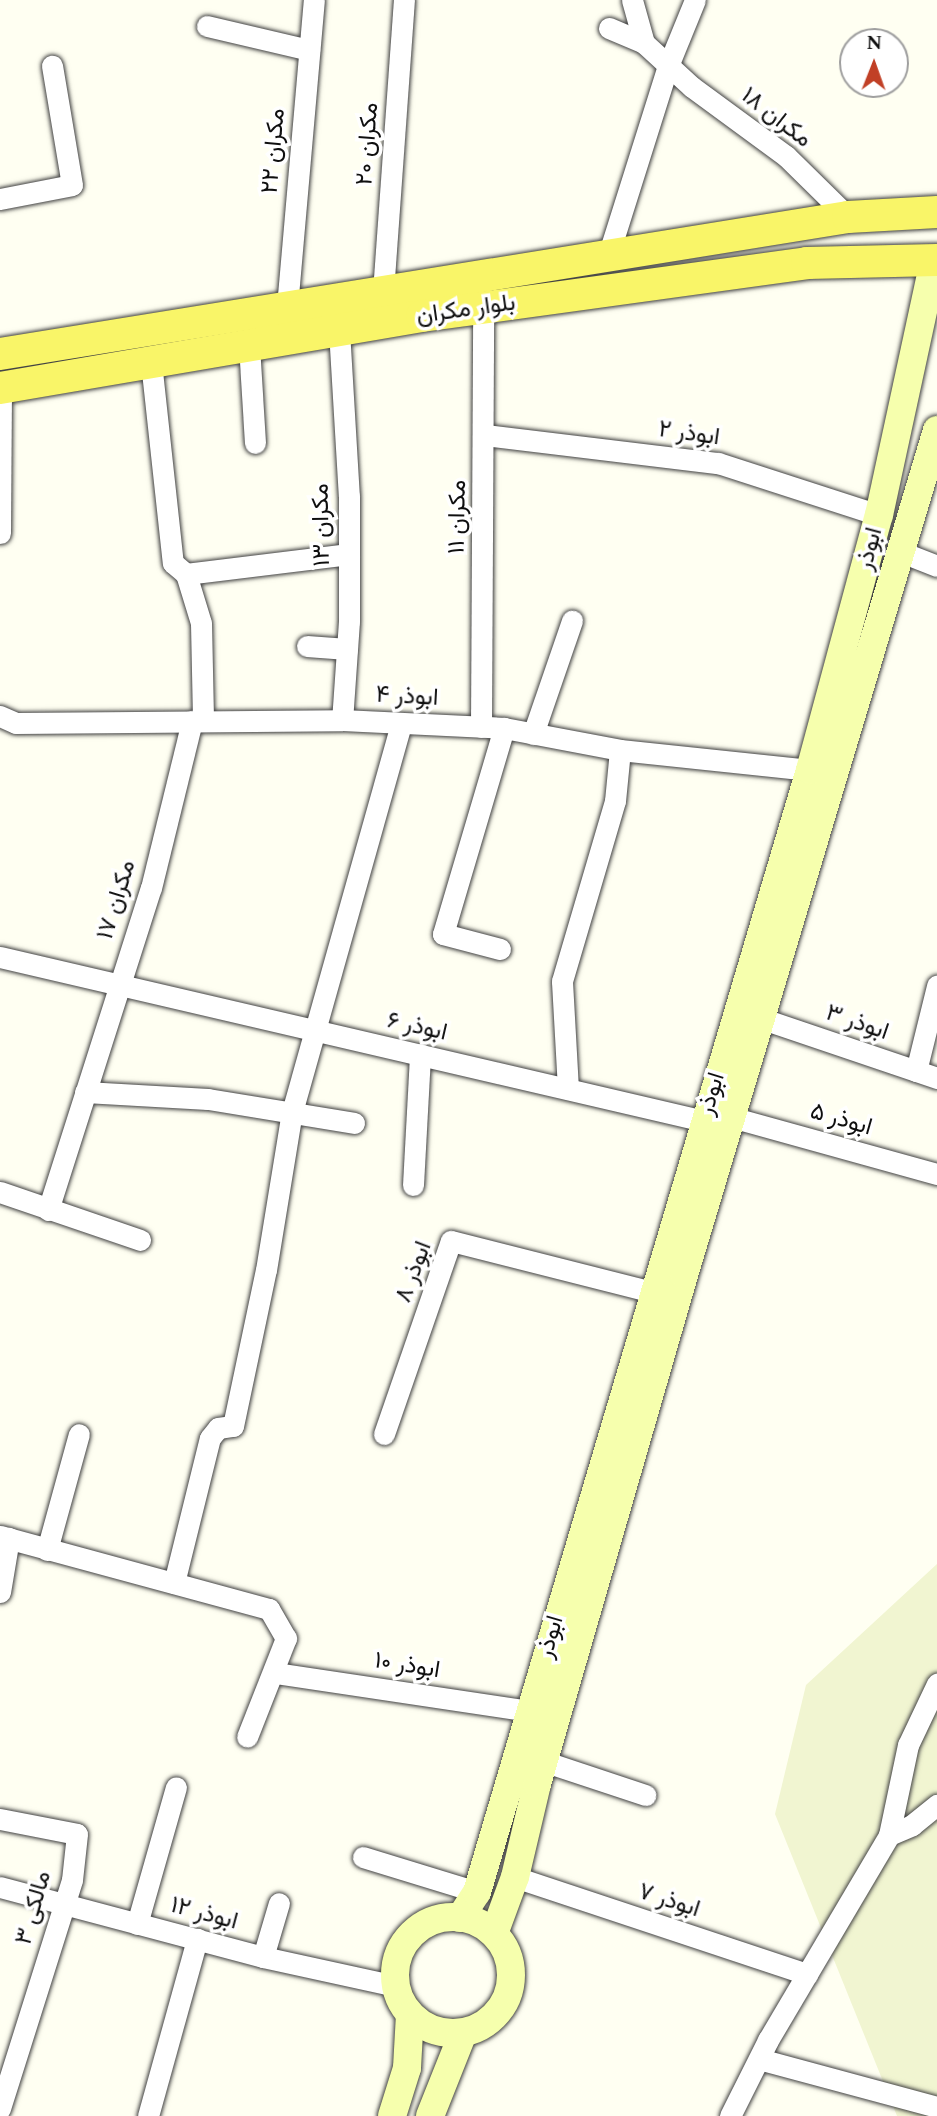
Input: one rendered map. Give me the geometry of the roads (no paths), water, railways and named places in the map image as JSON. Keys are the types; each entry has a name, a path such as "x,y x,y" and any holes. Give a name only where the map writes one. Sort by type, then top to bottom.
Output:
{"main road":[{"path":"0,354 848,217 937,212"},
{"name":"بلوار مکران","path":"1,388 483,307 807,263 936,256"},
{"name":"ابوذر","path":"460,1918 477,1892 652,1292 718,1119 761,1018 862,629 879,515 936,256"},
{"name":"ابوذر","path":"494,1934 515,1877 543,1761 810,770 862,629 899,551 937,430"},
{"path":"460,1918 494,1934 507,1957 511,1984 495,2016 463,2033 426,2027 410,2015 396,1986 397,1959 406,1941 421,1927 439,1919 460,1918"},
{"path":"392,2116 407,2068 410,2015"},
{"path":"430,2116 463,2033"}],"street":[{"name":"مکران ۲۲","path":"287,307 314,0"},
{"name":"مکران ۲۰","path":"383,292 404,0"},
{"path":"632,0 644,43"},
{"path":"608,256 668,66 695,0"},
{"path":"207,26 309,50"},
{"path":"609,28 644,43"},
{"name":"مکران ۱۸","path":"644,43 668,66 786,156 848,217"},
{"path":"0,199 72,185 52,66"},
{"name":"مکران ۱۱","path":"481,727 485,435 483,307"},
{"name":"مکران ۱۳","path":"340,330 349,554 342,720"},
{"path":"249,345 255,443"},
{"name":"مکران ۱۷","path":"48,1210 151,888 197,720 201,623 186,574 173,563 151,362"},
{"path":"0,533 1,388"},
{"name":"ابوذر ۲","path":"485,435 718,463 879,515"},
{"path":"899,551 937,566"},
{"path":"186,574 349,554"},
{"path":"533,734 572,621"},
{"path":"307,646 347,649"},
{"name":"ابوذر ۴","path":"0,716 16,723 342,720 503,728 620,750 810,770"},
{"path":"174,1583 210,1438 218,1428 233,1426 266,1270 292,1112 401,724"},
{"path":"500,949 443,934 503,728"},
{"path":"568,1089 562,981 615,801 620,750"},
{"name":"ابوذر ۶","path":"0,957 568,1089 718,1119"},
{"path":"916,1071 937,986"},
{"name":"ابوذر ۳","path":"761,1018 937,1078"},
{"path":"413,1185 420,1055"},
{"path":"85,1092 208,1099 354,1123"},
{"name":"ابوذر ۵","path":"718,1119 937,1174"},
{"path":"0,1192 140,1240"},
{"name":"ابوذر ۸","path":"384,1434 451,1241 652,1292"},
{"path":"47,1550 79,1434"},
{"path":"0,1592 4,1537 269,1609 286,1637 275,1673 247,1737"},
{"name":"ابوذر ۱۰","path":"275,1673 530,1711"},
{"path":"730,2116 807,1974 889,1835 908,1745 937,1684"},
{"path":"543,1761 645,1795"},
{"path":"137,1924 176,1787"},
{"path":"889,1835 912,1825 937,1805"},
{"name":"مالکی ۳","path":"0,1819 77,1834 64,1905 0,2109"},
{"path":"363,1857 477,1892"},
{"name":"ابوذر ۷","path":"515,1877 807,1974"},
{"name":"ابوذر ۱۲","path":"0,1887 263,1957 396,1986"},
{"path":"263,1957 279,1903"},
{"path":"148,2116 197,1939"},
{"path":"759,2059 937,2106"}]}
